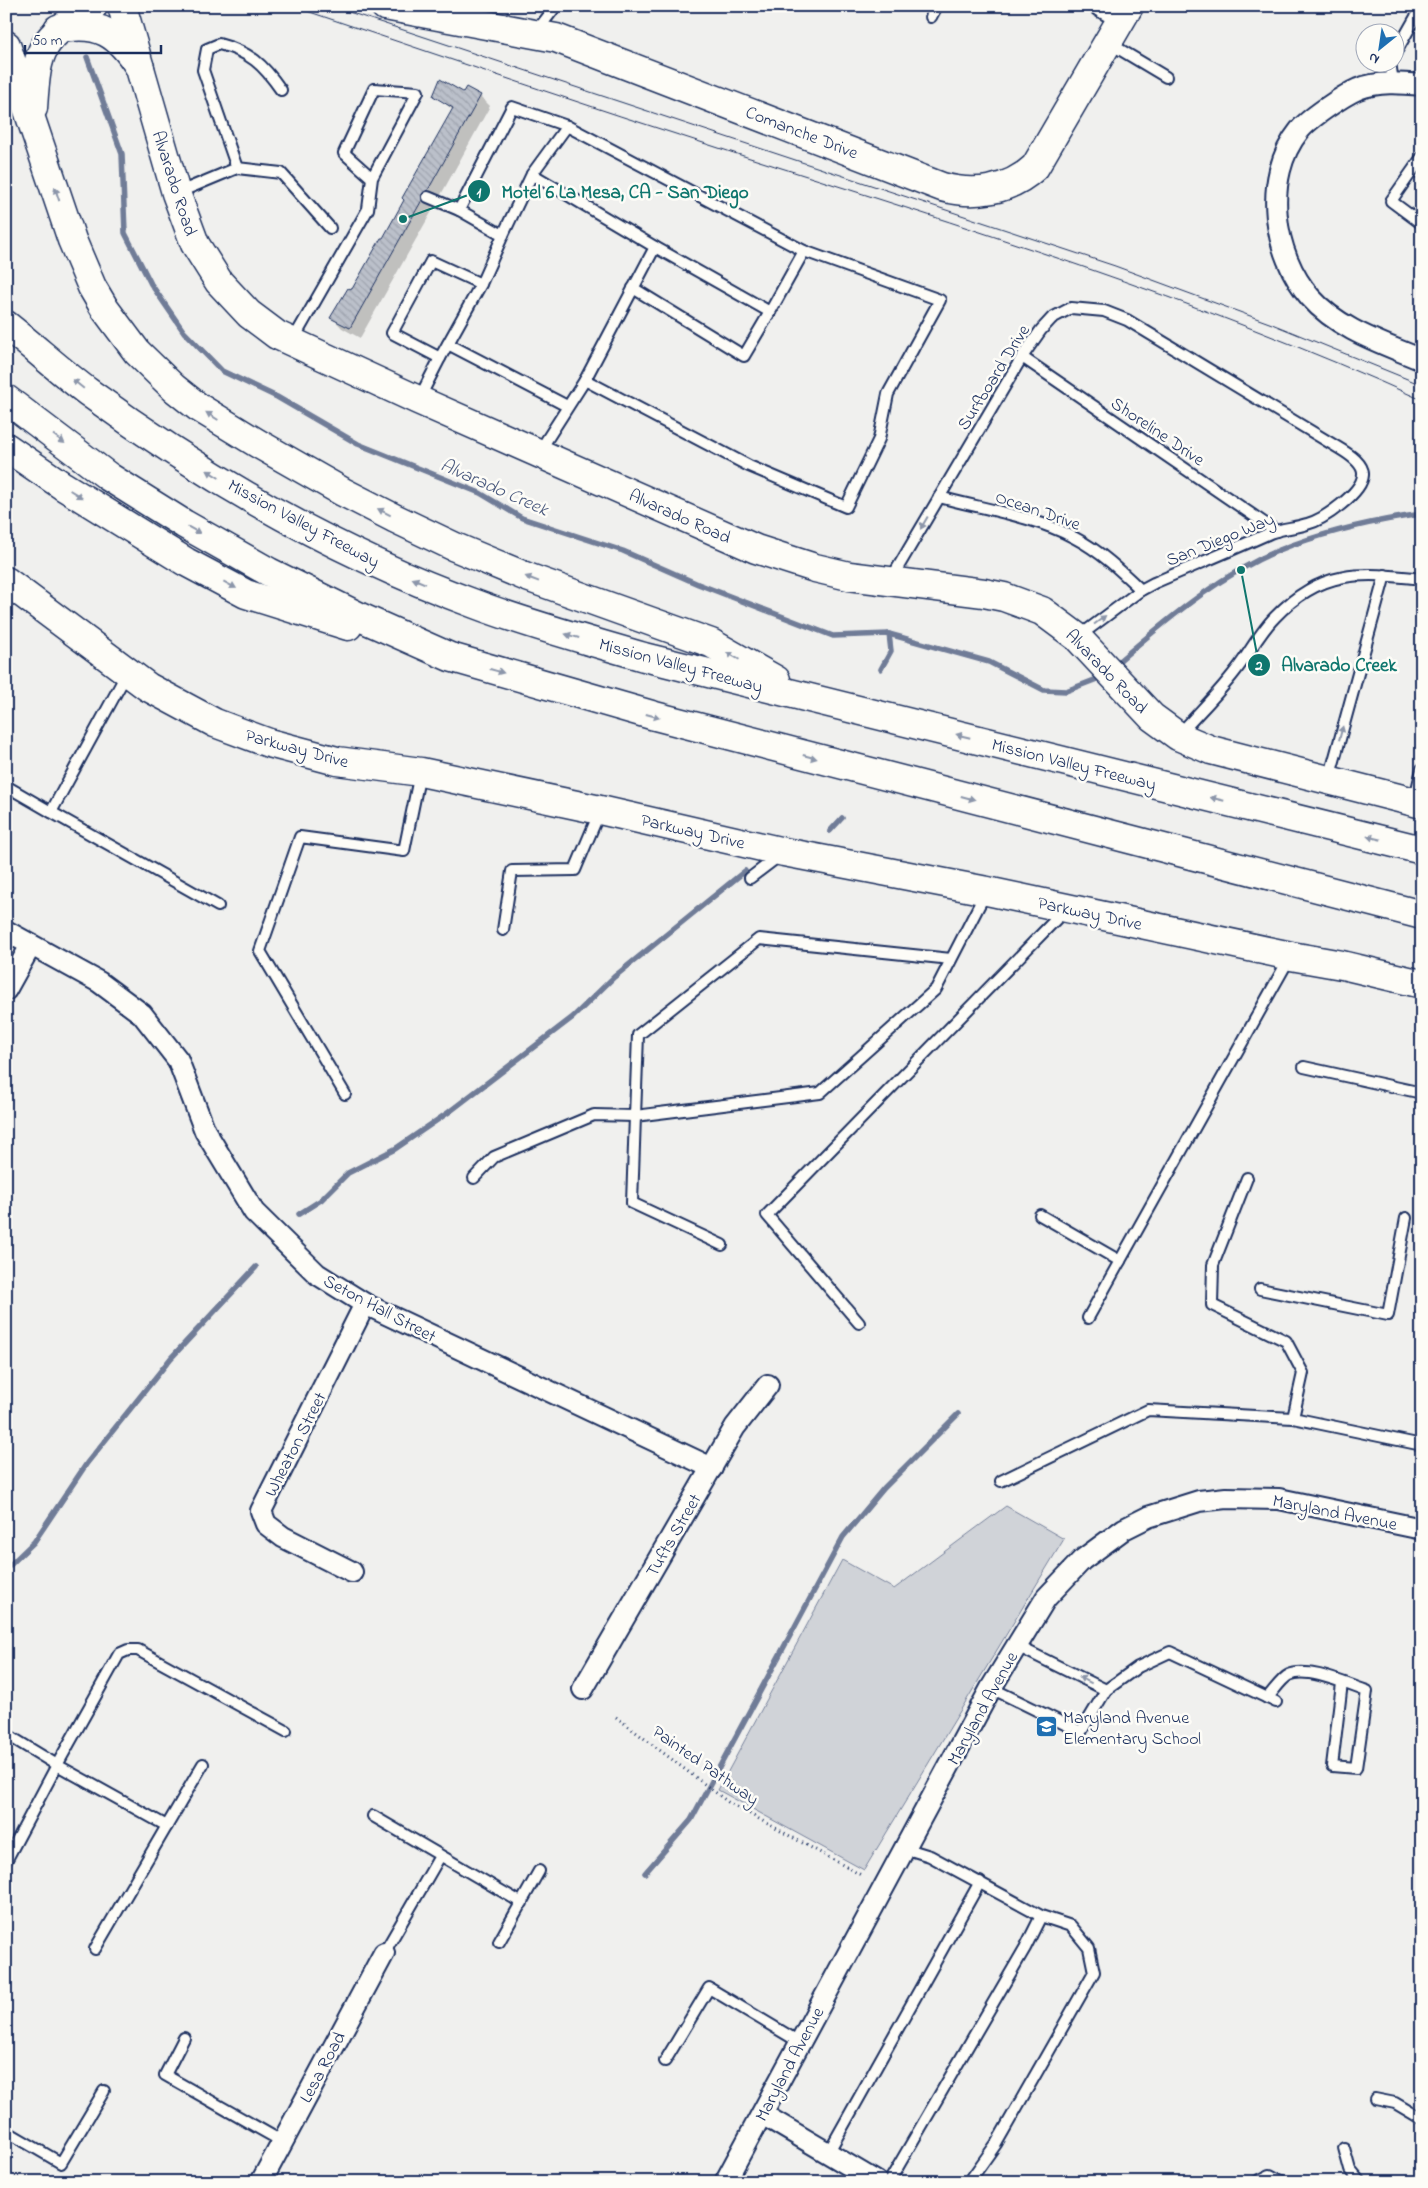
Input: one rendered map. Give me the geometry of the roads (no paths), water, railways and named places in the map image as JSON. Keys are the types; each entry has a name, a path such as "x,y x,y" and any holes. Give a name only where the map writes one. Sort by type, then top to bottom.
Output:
{"main road":[{"path":"32,119 35,74 38,60 48,39 57,30 93,6"},
{"name":"Alvarado Road","path":"122,6 176,193 195,244 219,282 250,314 277,335 418,400 756,549 815,568 889,582 1004,597 1042,611 1077,637 1152,717 1178,736 1211,750 1418,803"},
{"name":"Comanche Drive","path":"385,6 536,33 582,47 942,187 966,192 1007,186 1027,175 1035,167 1109,43 1117,10"},
{"path":"57,30 82,25 106,32 128,48 140,68"},
{"path":"6,45 76,249 96,294 137,352 153,370 198,407 343,492 438,538 567,592 711,643 806,697"},
{"name":"Mission Valley Freeway","path":"6,325 88,392 152,436 278,512 383,566 474,604 550,630 644,657 1422,850"},
{"path":"6,399 109,477 184,524 294,584 450,658"},
{"path":"6,447 63,486 178,557 246,594 450,658 654,716 1422,915"},
{"name":"Parkway Drive","path":"6,581 148,687 215,723 269,743 337,761 420,772 600,810 784,852 987,891 1290,956 1342,965 1422,984"}],"street":[{"path":"1422,85 1393,82 1359,89 1339,100 1299,130 1284,156 1276,197 1276,214 1283,249 1289,266 1298,282 1322,310 1352,330 1422,360"},
{"name":"Seton Hall Street","path":"6,931 99,982 142,1014 178,1060 205,1130 254,1212 317,1274 365,1304 712,1468"},
{"path":"6,990 31,945"},
{"name":"Wheaton Street","path":"352,1572 283,1537 266,1524 261,1511 365,1304"},
{"name":"Tufts Street","path":"583,1689 735,1427 768,1385"},
{"name":"Maryland Avenue","path":"725,2182 991,1688 1046,1598 1082,1560 1124,1529 1173,1508 1226,1498 1279,1499 1422,1529"},
{"name":"Lesa Road","path":"261,2182 384,1953"},
{"path":"762,2114 877,2182"}],"lane":[{"path":"536,33 556,6"},
{"path":"931,17 937,6"},
{"path":"1406,34 1422,6"},
{"path":"1109,43 1166,77"},
{"path":"237,168 203,70 207,49 219,44 240,50 266,68 281,90"},
{"path":"1392,72 1393,82"},
{"path":"291,342 368,209 372,178 418,92 374,88 344,153 372,178"},
{"path":"459,210 512,107 567,126 804,251 940,300 888,394 879,439 846,507 749,466 586,380"},
{"path":"418,400 481,284 502,235 532,174 567,126"},
{"path":"1422,157 1391,201 1422,224"},
{"path":"176,193 237,168 281,173 330,228"},
{"path":"532,174 770,312"},
{"path":"428,197 459,210 502,235"},
{"path":"538,453 586,380 655,247"},
{"path":"633,288 744,356 804,251"},
{"path":"440,358 392,333 396,325 432,261 481,284"},
{"name":"Surfboard Drive","path":"889,582 1022,358 1041,330 1061,312 1081,308 1116,314 1342,450 1354,458 1361,468"},
{"path":"448,344 568,406"},
{"name":"Shoreline Drive","path":"1022,358 1276,531"},
{"name":"San Diego Way","path":"1077,637 1141,590 1276,531 1308,524 1330,514 1340,507 1361,482 1363,475 1361,468"},
{"name":"Ocean Drive","path":"939,497 1035,523 1075,538 1109,560 1141,590"},
{"path":"1178,736 1237,670 1274,617 1320,583 1335,578 1385,575 1422,579"},
{"path":"1328,780 1385,575"},
{"path":"51,812 128,672"},
{"path":"1418,803 1422,769"},
{"path":"345,1094 260,951 300,837 404,851 420,772"},
{"path":"6,786 218,906"},
{"path":"503,930 512,871 575,870 600,810"},
{"path":"750,878 784,852"},
{"path":"474,1178 494,1157 594,1115 634,1116 820,1093 936,989 987,891"},
{"path":"859,1323 767,1215 1068,908"},
{"path":"722,1245 632,1203 638,1035 759,939 951,959"},
{"path":"1088,1318 1290,956"},
{"path":"1304,1067 1422,1093"},
{"path":"1248,1178 1213,1265 1212,1305 1286,1341 1304,1373 1293,1418"},
{"path":"1040,1215 1120,1261"},
{"path":"1260,1289 1388,1315 1406,1218"},
{"path":"1002,1481 1148,1410 1293,1418 1422,1445"},
{"path":"1017,1646 1106,1690"},
{"path":"6,1861 111,1668 120,1654 128,1650 138,1650 286,1731"},
{"path":"991,1688 1081,1732 1106,1690 1138,1667 1170,1652 1272,1700 1289,1675 1308,1672 1367,1691 1356,1768 1332,1766 1342,1683"},
{"path":"6,1734 57,1765 167,1826"},
{"path":"95,1949 203,1764"},
{"path":"373,1816 522,1904"},
{"path":"904,1848 930,1856 1041,1916 1071,1926 1089,1948 1094,1972 996,2144 970,2182"},
{"path":"384,1953 440,1856"},
{"path":"499,1942 539,1871"},
{"path":"828,2153 980,1882"},
{"path":"889,2182 1025,1948 1041,1916"},
{"path":"665,2061 708,1988 801,2043"},
{"path":"184,2038 165,2075 283,2142"},
{"path":"6,2131 61,2163 104,2091"},
{"path":"1375,2099 1395,2103 1422,2119"},
{"path":"1344,2148 1350,2170 1360,2182"},
{"path":"1256,2182 1270,2175 1283,2182"}],"waterway":[{"name":"Alvarado Creek","path":"87,57 122,154 125,233 151,284 184,332 222,371 277,397 358,444 480,493 522,518 623,551 698,584 833,636 889,634 989,662 1044,690 1066,691 1097,679"},
{"name":"Alvarado Creek","path":"1119,661 1179,611 1222,580 1268,555 1292,545 1340,530 1373,522 1422,514"},
{"path":"881,669 891,651 889,634"},
{"path":"830,831 842,818"},
{"path":"299,1214 321,1200 348,1173 395,1149 449,1112 573,1017 614,977 745,871"},
{"path":"6,1569 34,1542 87,1463 171,1358 256,1267"},
{"path":"645,1873 691,1820 843,1537 884,1488 958,1414"}],"tram line":[{"path":"292,6 1080,266 1253,329 1338,363 1422,400"},
{"path":"331,6 1115,266 1272,324 1422,385"}],"place":[{"name":"Motel 6 La Mesa, CA - San Diego","path":"403,219"},
{"name":"Alvarado Creek","path":"1241,570"},
{"name":"Maryland Avenue Elementary School","path":"1047,1727"}]}
